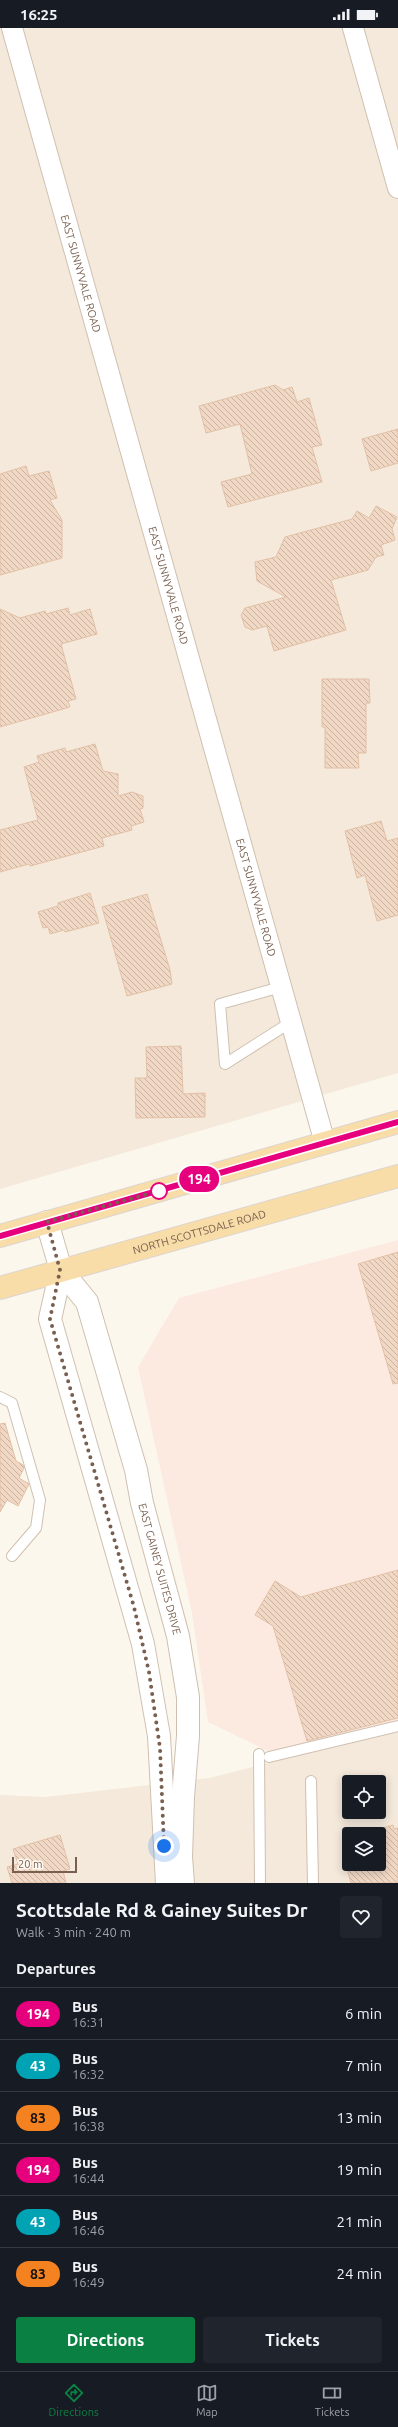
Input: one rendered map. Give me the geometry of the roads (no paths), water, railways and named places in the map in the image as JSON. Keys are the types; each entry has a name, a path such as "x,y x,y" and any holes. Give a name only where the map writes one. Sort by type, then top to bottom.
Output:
{"main road":[{"path":"0,1236 398,1122"},
{"name":"NORTH SCOTTSDALE ROAD","path":"0,1288 398,1176"}],"street":[{"name":"EAST SUNNYVALE ROAD","path":"12,28 325,1143"},
{"path":"353,28 398,188"},
{"name":"EAST GAINEY SUITES DRIVE","path":"47,1222 60,1270 87,1302 136,1470 142,1503 184,1667 188,1697 188,1736 183,1798 181,1856 183,1883"},
{"name":"EAST GAINEY SUITES DRIVE","path":"60,1270 50,1319 132,1599 145,1651 159,1736 166,1883"}],"lane":[{"path":"281,987 220,1004 225,1064 291,1022"},
{"path":"0,1397 12,1403 40,1500 36,1528 12,1556"},
{"path":"260,1883 264,1755 398,1726"},
{"path":"310,1781 313,1883"}]}
